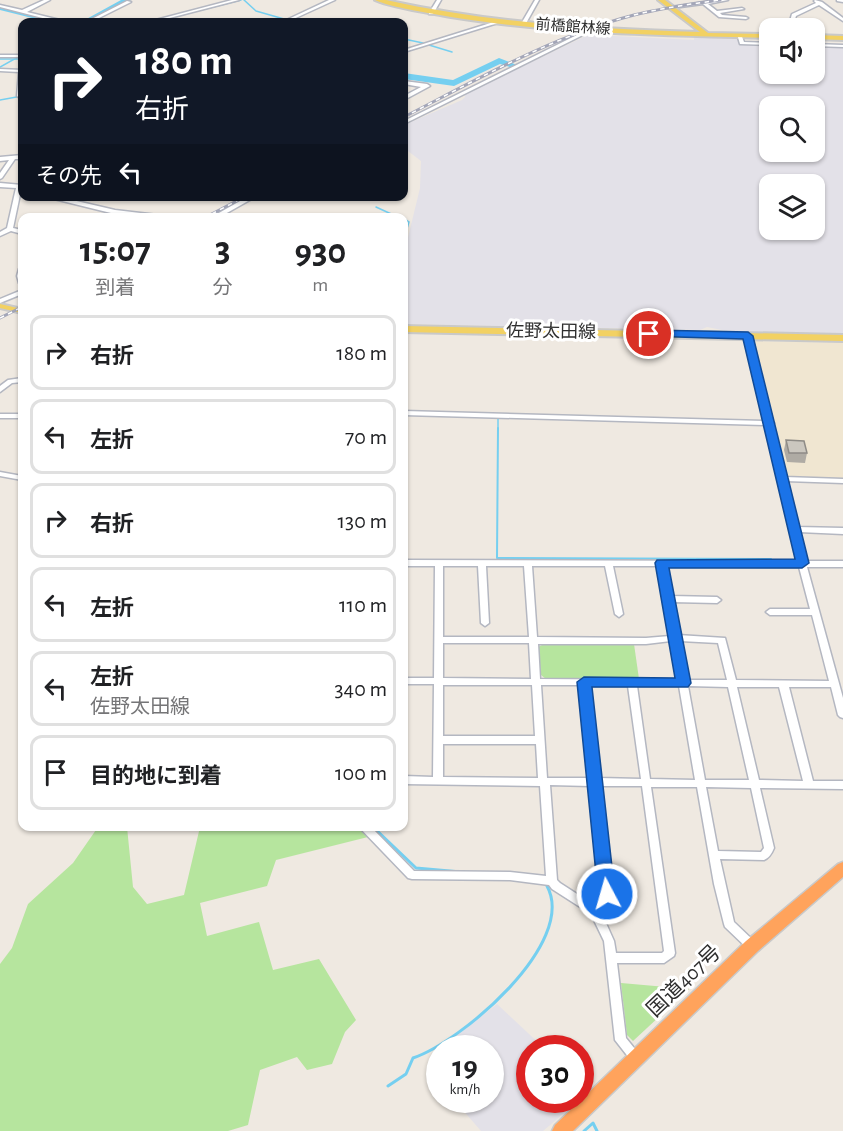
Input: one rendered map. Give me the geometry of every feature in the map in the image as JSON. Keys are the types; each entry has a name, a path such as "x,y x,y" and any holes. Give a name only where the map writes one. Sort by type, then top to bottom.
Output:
{"highway":[{"name":"国道407号","path":"561,1131 752,946 843,868"}],"main road":[{"name":"前橋館林線","path":"378,0 431,13 498,22 592,29 759,36"},
{"path":"656,0 704,34"},
{"path":"661,0 673,7 704,34"},
{"path":"825,37 843,38"},
{"path":"0,306 18,310"},
{"name":"佐野太田線","path":"408,329 843,338"}],"street":[{"path":"22,12 48,0"},
{"path":"166,18 237,0"},
{"path":"293,18 333,0"},
{"path":"431,13 439,0"},
{"path":"523,24 537,0"},
{"path":"673,7 726,0"},
{"path":"793,18 794,15 817,1 843,20"},
{"path":"96,18 129,2"},
{"path":"704,3 721,16 745,21 747,13 740,8 716,12"},
{"path":"0,6 46,18"},
{"path":"408,50 498,22"},
{"path":"408,121 592,29"},
{"path":"739,35 742,43 759,44"},
{"path":"825,45 843,46"},
{"path":"0,56 18,55"},
{"path":"0,70 18,71"},
{"path":"408,84 427,86 408,96"},
{"path":"0,159 18,158"},
{"path":"0,177 12,159"},
{"path":"0,185 18,187"},
{"path":"10,229 18,198"},
{"path":"66,201 126,213"},
{"path":"222,213 245,201"},
{"path":"0,234 10,229 18,231"},
{"path":"0,301 18,294"},
{"path":"748,336 802,563 843,715"},
{"path":"0,390 10,381 18,380"},
{"path":"408,413 770,423"},
{"path":"0,417 18,416"},
{"path":"0,474 18,477"},
{"path":"783,479 843,481"},
{"path":"795,529 843,531"},
{"path":"702,554 705,563"},
{"path":"408,562 843,564"},
{"path":"438,781 439,563"},
{"path":"482,563 485,623"},
{"path":"528,563 552,881 556,886 595,911 609,941 621,1040 637,1059"},
{"path":"608,563 619,614"},
{"path":"661,563 729,924 752,946"},
{"path":"668,599 717,600"},
{"path":"770,612 816,612"},
{"path":"439,640 646,641 675,638 722,640 769,848 768,853 716,855"},
{"path":"408,681 834,684"},
{"path":"584,682 607,894 595,911"},
{"path":"611,958 664,958 670,953 632,682"},
{"path":"783,683 809,784"},
{"path":"438,740 540,740"},
{"path":"408,780 843,784"},
{"path":"368,831 412,874 510,876 552,881"}],"shaded area":[{"path":"596,31 614,36 694,40 694,36 712,38 719,35 739,36 741,43 759,44 759,84 825,84 825,45 843,46 843,334 727,331 707,327 700,330 408,324 408,238 420,188 421,161 408,151 408,123 462,100 465,94"},
{"path":"755,341 843,343 843,479 788,477"},
{"path":"497,1004 530,1035 516,1035 516,1113 564,1113 543,1131 481,1131 465,1113 504,1113 504,1035 458,1035"}],"green space":[{"path":"634,644 639,679 546,679 541,675 538,647 542,645"},
{"path":"95,831 127,831 133,887 147,904 184,895 199,831 361,831 368,837 276,860 267,886 200,903 207,936 259,922 273,970 319,959 356,1020 345,1032 332,1064 307,1070 297,1057 260,1070 248,1125 228,1131 0,1131 0,964 12,948 28,904 73,863"},
{"path":"621,983 689,989 633,1041 627,1035"}],"building":[{"path":"786,440 804,441 807,453 789,453"}],"waterway":[{"path":"93,18 127,0"},
{"path":"201,10 241,0"},
{"path":"244,0 256,11 280,18"},
{"path":"0,8 40,18"},
{"path":"408,40 423,43"},
{"path":"429,45 452,52"},
{"path":"14,59 18,57"},
{"path":"0,59 14,59"},
{"path":"0,67 14,59"},
{"path":"408,77 454,83 499,61 513,65"},
{"path":"0,100 18,97"},
{"path":"376,207 389,213"},
{"path":"408,221 408,225"},
{"path":"498,415 498,428"},
{"path":"498,428 497,558 771,559"},
{"path":"377,831 416,868 461,872"},
{"path":"388,1086 406,1074 413,1058 434,1048 485,1012 510,987 531,961 546,935 552,909 547,886"},
{"path":"584,1131 593,1123 597,1131"}],"railway":[{"path":"408,115 516,60 574,34 634,15 720,0"},
{"path":"214,213 236,201"},
{"path":"0,318 18,309"}],"route":[{"path":"607,894 584,682 683,683 661,563 802,563 748,336 649,334"}]}
